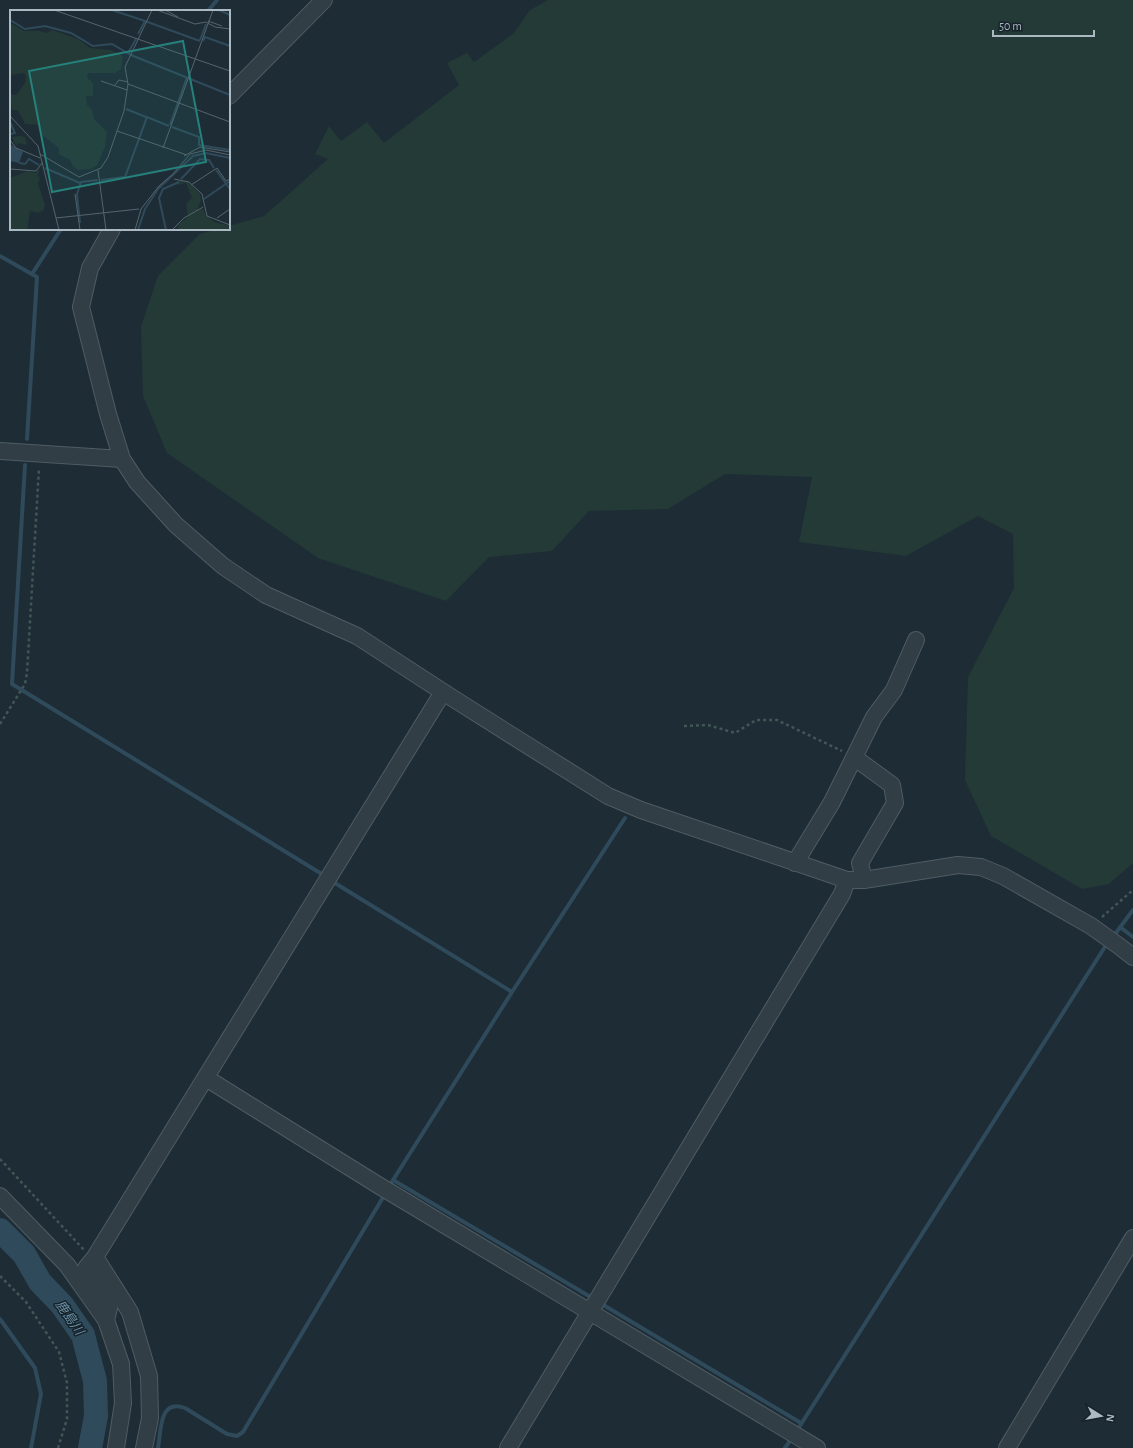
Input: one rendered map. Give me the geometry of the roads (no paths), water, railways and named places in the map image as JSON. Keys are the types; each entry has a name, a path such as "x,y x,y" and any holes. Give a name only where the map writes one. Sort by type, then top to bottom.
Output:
{"street":[{"path":"230,95 324,0"},
{"path":"111,230 90,268 81,307 108,414 122,459 137,482 176,525 223,566 266,594 357,636 608,796 641,810 847,880 864,880 958,865 981,867 1003,876 1096,930 1133,957"},
{"path":"0,451 122,459"},
{"path":"796,863 832,802 874,718 894,690 916,640"},
{"path":"106,1320 109,1308 86,1268 95,1257 206,1078 443,692"},
{"path":"855,758 892,785 895,803 860,863 864,880"},
{"path":"508,1448 842,894 847,880"},
{"path":"206,1078 395,1195 594,1304 810,1444"},
{"path":"0,1196 67,1265 106,1320 121,1364 123,1403 116,1448"},
{"path":"1007,1448 1133,1238"},
{"path":"95,1257 130,1312 149,1376 150,1418 144,1448"}],"waterway":[{"path":"209,10 217,0"},
{"path":"32,274 60,230"},
{"path":"0,256 37,277 27,439"},
{"path":"25,465 12,684 325,876"},
{"path":"512,992 625,818"},
{"path":"330,880 512,992 388,1188"},
{"path":"1113,937 1133,910"},
{"path":"1120,927 1133,937"},
{"path":"796,1432 1108,942"},
{"path":"393,1180 594,1299"},
{"path":"158,1448 163,1418 170,1408 176,1406 185,1408 227,1434 237,1436 243,1432 385,1194"},
{"name":"鹿島川","path":"0,1230 24,1254 40,1282 62,1305 83,1335 95,1381 96,1416 90,1448"},
{"path":"600,1303 801,1423"},
{"path":"0,1319 35,1368 41,1394 31,1448"},
{"path":"785,1448 792,1438"}]}
